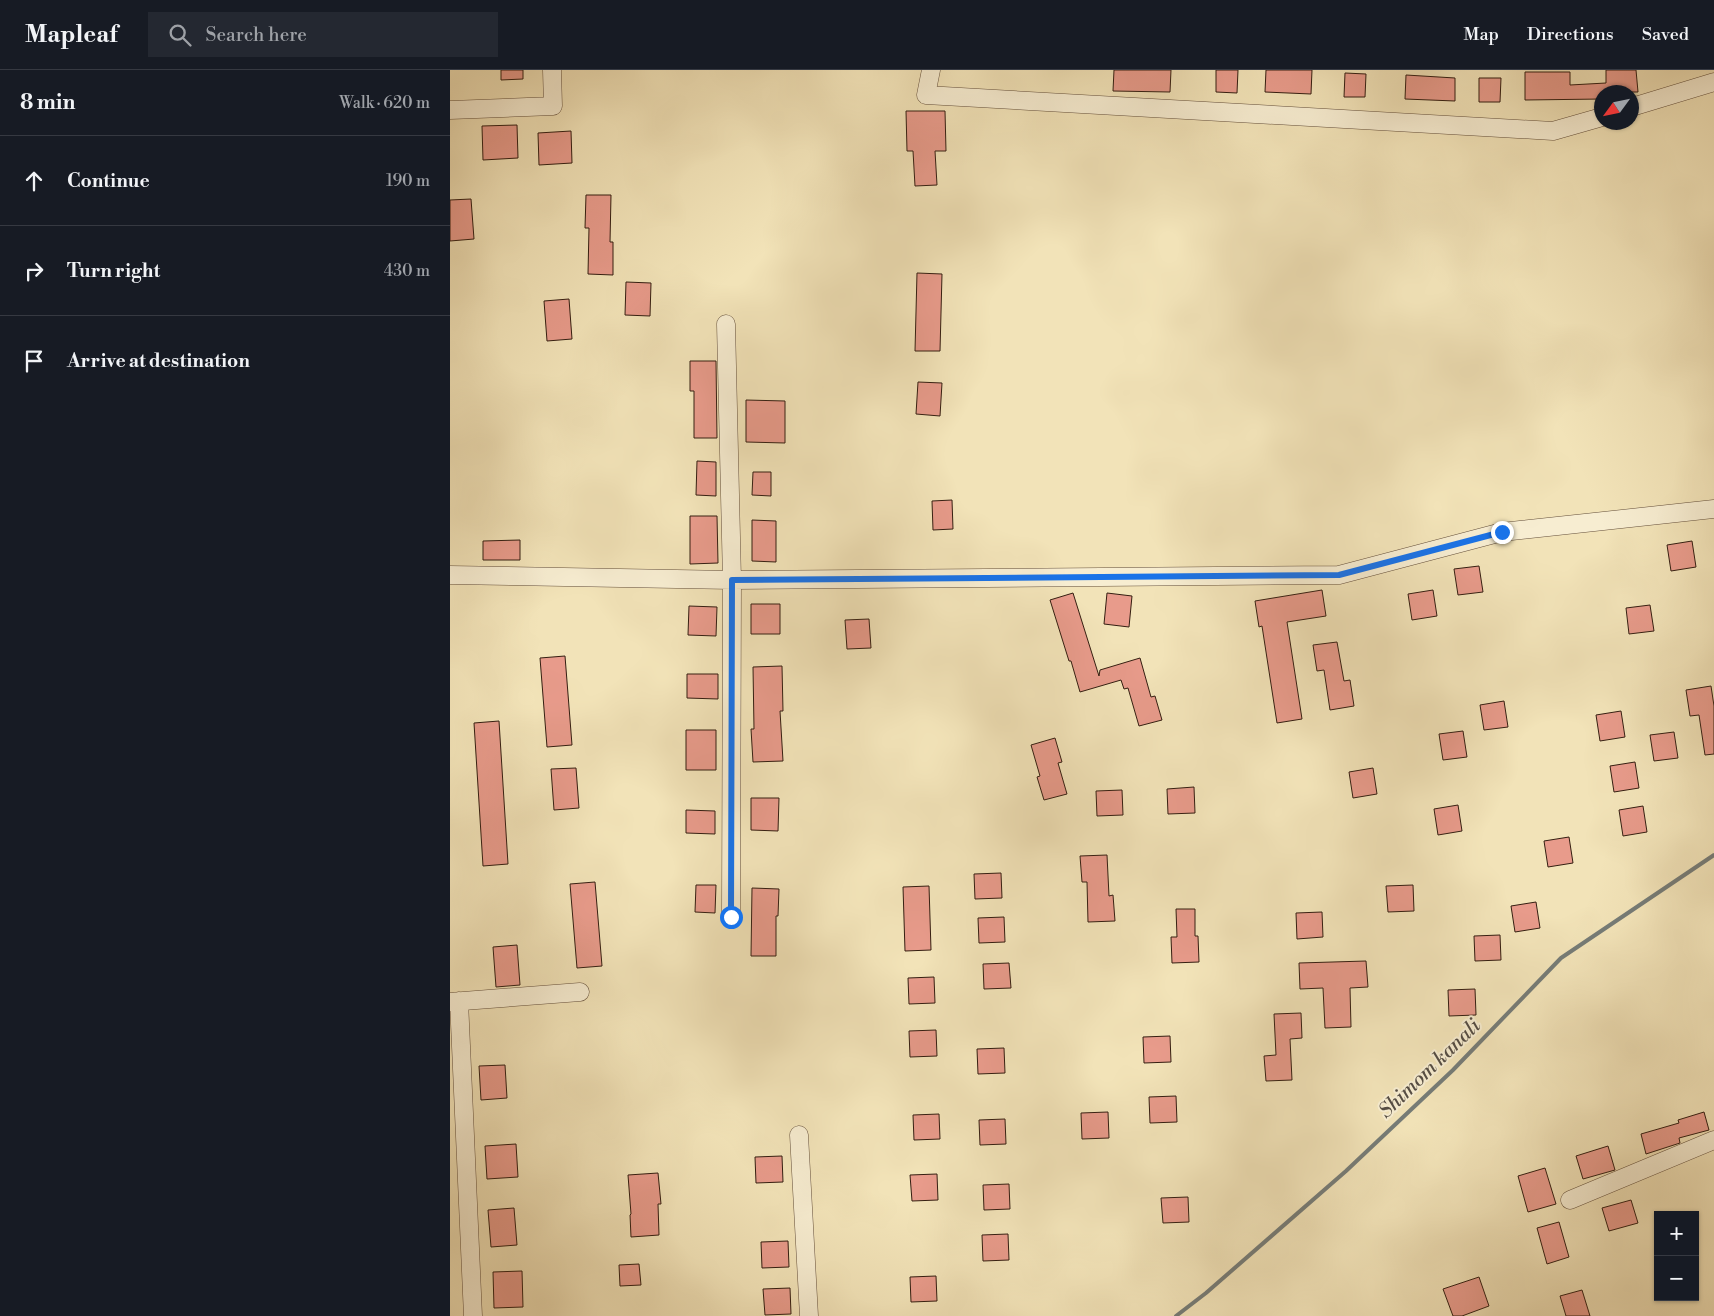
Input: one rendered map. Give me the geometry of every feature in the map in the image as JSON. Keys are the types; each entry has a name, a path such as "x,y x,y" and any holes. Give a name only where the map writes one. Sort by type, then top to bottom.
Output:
{"street":[{"path":"450,110 553,106 552,70"},
{"path":"931,70 926,95 1553,131 1594,118"},
{"path":"1639,105 1714,82"},
{"path":"726,324 732,580 731,917"},
{"path":"450,576 732,580 1339,575 1502,532 1714,509"},
{"path":"473,1316 455,1002 580,992"},
{"path":"799,1135 809,1316"},
{"path":"1570,1200 1714,1140"}],"building":[{"path":"501,70 523,70 523,79 501,80"},
{"path":"1114,70 1171,70 1170,92 1113,91"},
{"path":"1216,70 1238,70 1237,93 1216,92"},
{"path":"1266,70 1312,70 1311,94 1265,92"},
{"path":"1606,70 1636,70 1637,85 1594,85 1594,99 1525,100 1525,72 1570,72 1570,85 1606,83"},
{"path":"1345,73 1366,74 1365,97 1344,97"},
{"path":"1406,75 1455,78 1455,101 1405,99"},
{"path":"1479,78 1501,78 1500,102 1479,102"},
{"path":"906,111 945,111 946,151 935,151 937,185 915,186 913,151 907,151"},
{"path":"517,125 518,158 483,160 482,126"},
{"path":"571,131 572,163 539,165 538,133"},
{"path":"586,195 611,195 610,242 613,242 613,275 588,274 589,228 585,228"},
{"path":"471,199 474,239 450,241 450,200"},
{"path":"917,273 942,274 940,351 915,351"},
{"path":"626,282 651,283 650,316 625,315"},
{"path":"569,299 572,339 547,341 544,301"},
{"path":"690,361 716,361 717,438 694,438 694,391 690,391"},
{"path":"918,382 942,383 940,416 916,414"},
{"path":"746,400 785,401 785,443 746,442"},
{"path":"697,461 716,462 716,496 696,495"},
{"path":"753,472 771,472 771,496 752,495"},
{"path":"952,500 953,529 933,530 932,501"},
{"path":"690,516 717,516 718,563 690,564"},
{"path":"752,520 776,521 776,562 752,561"},
{"path":"520,540 520,560 483,560 483,541"},
{"path":"1692,541 1696,567 1671,571 1667,545"},
{"path":"1479,566 1483,592 1458,595 1454,569"},
{"path":"1322,590 1326,616 1287,622 1302,719 1277,723 1262,626 1259,627 1255,601"},
{"path":"1433,590 1437,616 1412,620 1408,594"},
{"path":"1073,593 1099,676 1100,670 1140,658 1151,697 1155,696 1162,720 1139,726 1128,688 1124,689 1121,680 1080,692 1050,600"},
{"path":"1107,593 1132,596 1129,627 1104,624"},
{"path":"751,604 780,604 780,634 751,634"},
{"path":"1650,605 1654,631 1629,634 1626,608"},
{"path":"689,606 717,607 716,636 688,635"},
{"path":"869,619 871,648 847,649 845,620"},
{"path":"1337,642 1344,681 1350,680 1354,706 1330,710 1324,670 1317,671 1313,645"},
{"path":"565,656 572,745 547,747 540,658"},
{"path":"782,666 783,711 780,711 783,761 753,762 751,729 754,729 753,667"},
{"path":"687,674 718,674 718,699 687,698"},
{"path":"1711,686 1714,706 1714,754 1705,755 1699,715 1690,716 1686,690"},
{"path":"1504,701 1508,727 1484,730 1480,705"},
{"path":"1621,711 1625,737 1600,741 1596,715"},
{"path":"499,721 508,864 483,866 474,723"},
{"path":"686,730 716,730 716,770 686,770"},
{"path":"1463,731 1467,757 1443,760 1439,734"},
{"path":"1674,732 1678,758 1654,761 1650,735"},
{"path":"1055,738 1062,762 1058,763 1067,794 1044,800 1037,777 1040,776 1031,745"},
{"path":"1635,762 1639,788 1614,792 1610,766"},
{"path":"576,768 579,808 554,810 551,769"},
{"path":"1373,768 1377,794 1353,798 1349,772"},
{"path":"1194,787 1195,813 1168,814 1167,789"},
{"path":"1122,790 1123,815 1097,816 1096,791"},
{"path":"751,798 779,798 778,831 751,830"},
{"path":"1458,805 1462,831 1438,835 1434,809"},
{"path":"1643,806 1647,832 1623,836 1619,810"},
{"path":"686,810 715,811 715,834 686,833"},
{"path":"1569,837 1573,863 1548,867 1544,841"},
{"path":"1107,855 1109,896 1113,895 1115,921 1088,922 1087,882 1082,882 1080,856"},
{"path":"1001,873 1002,898 975,899 974,874"},
{"path":"595,882 602,966 577,968 570,884"},
{"path":"696,885 716,885 715,913 695,912"},
{"path":"1413,885 1414,911 1388,912 1386,886"},
{"path":"929,886 931,950 905,951 903,887"},
{"path":"752,888 779,889 778,916 776,916 776,956 751,956"},
{"path":"1536,902 1540,928 1515,932 1511,906"},
{"path":"1176,909 1195,909 1195,936 1198,936 1199,962 1172,963 1171,937 1177,937"},
{"path":"1322,912 1323,937 1297,939 1296,913"},
{"path":"1004,917 1005,942 979,943 978,918"},
{"path":"1500,935 1501,960 1475,961 1474,936"},
{"path":"517,945 520,985 496,987 493,947"},
{"path":"1366,961 1368,987 1350,988 1351,1027 1325,1028 1323,988 1300,989 1299,963"},
{"path":"1009,963 1011,988 984,989 983,964"},
{"path":"934,977 935,1003 909,1004 908,978"},
{"path":"1475,989 1476,1015 1449,1016 1448,990"},
{"path":"1301,1013 1302,1038 1290,1039 1292,1080 1266,1081 1264,1056 1276,1055 1274,1014"},
{"path":"936,1030 937,1056 910,1057 909,1031"},
{"path":"1170,1036 1171,1062 1144,1063 1143,1037"},
{"path":"1004,1048 1005,1073 978,1074 977,1049"},
{"path":"505,1065 507,1098 481,1100 479,1066"},
{"path":"1176,1096 1177,1122 1150,1123 1149,1097"},
{"path":"1108,1112 1109,1138 1082,1139 1081,1113"},
{"path":"1704,1112 1709,1130 1679,1138 1680,1143 1646,1154 1641,1134 1679,1123 1678,1120"},
{"path":"939,1114 940,1139 914,1140 913,1115"},
{"path":"1005,1119 1006,1144 980,1145 979,1120"},
{"path":"516,1144 518,1177 487,1179 485,1146"},
{"path":"1608,1146 1615,1170 1583,1179 1576,1156"},
{"path":"782,1156 783,1182 756,1183 755,1157"},
{"path":"1545,1168 1556,1204 1528,1212 1518,1176"},
{"path":"658,1173 661,1204 658,1204 659,1235 631,1237 628,1175"},
{"path":"937,1174 938,1200 912,1201 910,1175"},
{"path":"1009,1184 1010,1209 984,1210 983,1185"},
{"path":"1188,1197 1189,1222 1163,1223 1161,1198"},
{"path":"1631,1200 1638,1223 1609,1231 1602,1208"},
{"path":"514,1208 517,1245 491,1247 488,1210"},
{"path":"1559,1222 1569,1257 1547,1264 1537,1228"},
{"path":"1008,1234 1009,1260 983,1261 982,1235"},
{"path":"788,1241 789,1267 762,1268 761,1242"},
{"path":"639,1264 641,1285 620,1286 619,1265"},
{"path":"522,1271 523,1307 494,1308 493,1272"},
{"path":"936,1276 937,1301 911,1302 910,1277"},
{"path":"1479,1277 1489,1306 1462,1316 1453,1316 1443,1289"},
{"path":"790,1288 791,1314 765,1315 763,1289"},
{"path":"1582,1290 1590,1316 1566,1316 1560,1296"}],"waterway":[{"name":"Shimom kanali","path":"1176,1316 1206,1293 1346,1171 1453,1070 1561,958 1714,855"}],"route":[{"path":"731,917 732,580 1339,575 1502,532"}]}
